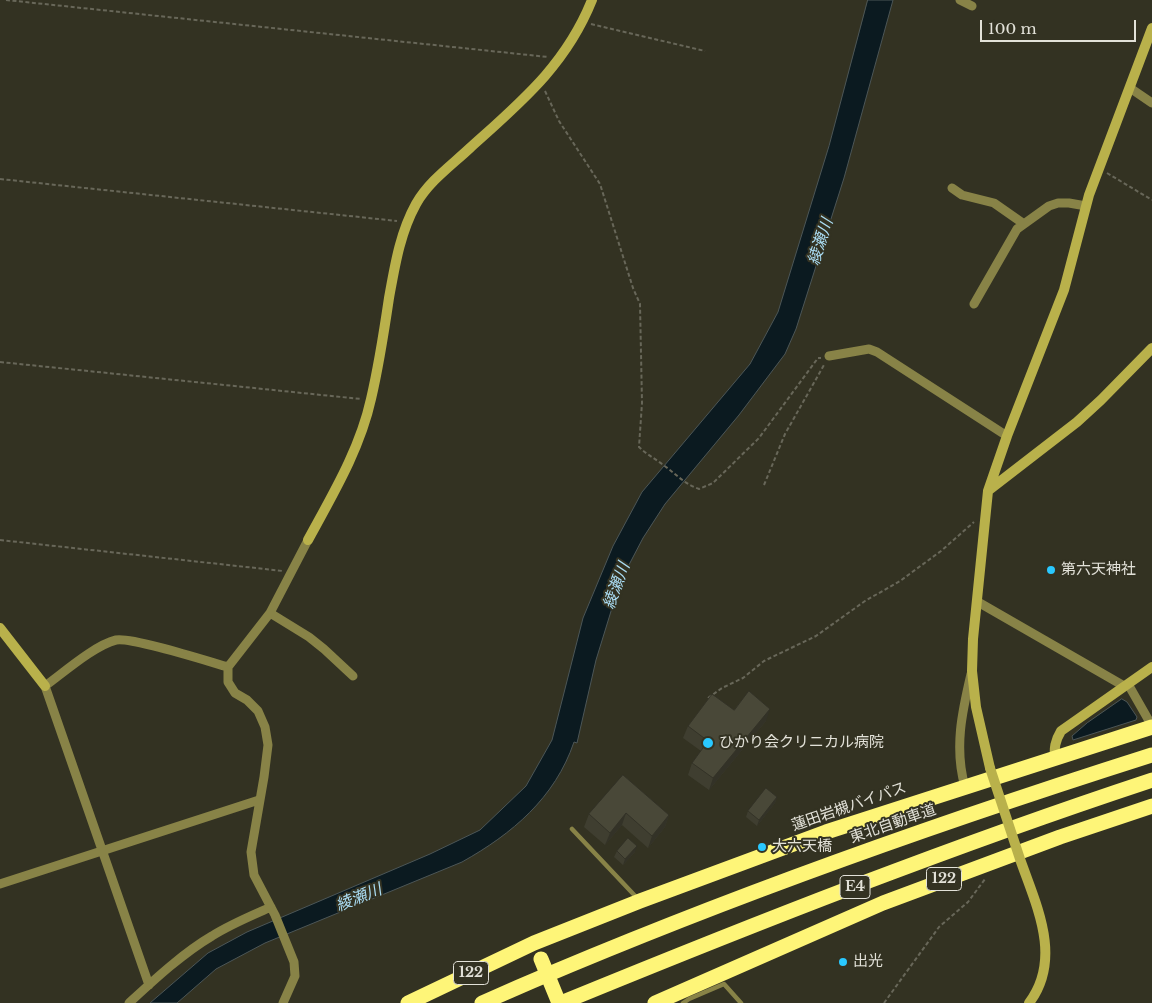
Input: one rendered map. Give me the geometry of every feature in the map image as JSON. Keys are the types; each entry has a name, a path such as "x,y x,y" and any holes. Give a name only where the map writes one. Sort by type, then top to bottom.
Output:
{"highway":[{"name":"蓮田岩槻バイパス","path":"408,1003 534,943 640,901 826,832 1152,727"},
{"name":"東北自動車道","path":"482,1003 653,932 852,856 1152,755"},
{"name":"E4","path":"560,1003 754,924 976,842 1152,780"},
{"name":"122","path":"655,1003 883,903 1060,837 1152,806"},
{"path":"534,943 560,1003"}],"street":[{"path":"283,1003 294,976 294,962 273,911 254,875 251,852 268,746 265,727 258,711 247,700 235,693 228,682 228,667 270,613 293,572 354,451 371,400 395,265 407,222 417,202 433,181 541,82 575,37 592,0"},
{"path":"960,0 972,6"},
{"path":"1029,1003 1038,990 1042,978 1046,946 1044,930 990,768 976,706 972,671 973,639 988,491 1007,436 1064,290 1086,206 1152,28"},
{"path":"1130,88 1152,103"},
{"path":"952,188 962,195 994,203 1024,224"},
{"path":"974,304 1013,234 1024,224 1050,206 1058,203 1086,206"},
{"path":"988,491 1077,422 1152,348"},
{"path":"828,356 869,349 877,352 1007,436"},
{"path":"978,602 1126,685 1152,727"},
{"path":"270,613 309,637 353,676"},
{"path":"0,628 45,686 149,985"},
{"path":"45,686 96,649 116,640 134,642 228,667"},
{"path":"1055,759 1056,738 1061,731 1152,667"},
{"path":"965,787 960,769 959,737 972,671"},
{"path":"0,884 259,800"},
{"path":"129,1003 211,936 234,924 273,911"}],"lane":[{"path":"572,828 640,901"},
{"path":"683,1003 724,984 741,1003"}],"path":[{"path":"6,0 560,58"},
{"path":"582,22 705,51"},
{"path":"541,82 559,121 600,184 633,288 640,304 642,403 639,446 689,486 699,489 713,483 758,438 818,358 828,356"},
{"path":"1099,168 1152,200"},
{"path":"0,179 407,222"},
{"path":"764,485 785,434 828,356"},
{"path":"0,362 371,400"},
{"path":"708,698 722,688 743,678 764,661 816,636 866,600 900,581 963,533 986,509"},
{"path":"0,540 293,572"},
{"path":"884,1003 939,927 968,902 988,875"}],"water":[{"name":"綾瀬川","path":"868,0 893,0 844,178 796,329 785,354 739,415 665,504 643,538 620,582 596,660 577,743 574,742 556,780 530,812 514,826 498,839 462,862 265,943 216,969 177,1003 150,1003 208,953 247,932 430,854 480,830 526,786 552,740 583,618 613,546 642,492 750,364 778,312 829,146"},
{"path":"1122,699 1127,702 1137,717 1136,720 1073,740 1072,736 1087,723"}],"building":[{"path":"749,691 770,709 713,778 692,763 708,741 688,726 712,694 734,710"},
{"path":"623,775 669,815 652,836 626,813 610,833 589,814"},
{"path":"766,788 777,797 759,820 748,811"},
{"path":"628,838 637,846 625,859 617,851"}],"place":[{"name":"第六天神社","path":"1051,570"},
{"name":"ひかり会クリニカル病院","path":"708,743"},
{"name":"大六天橋","path":"762,847"},
{"name":"出光","path":"843,962"}]}
